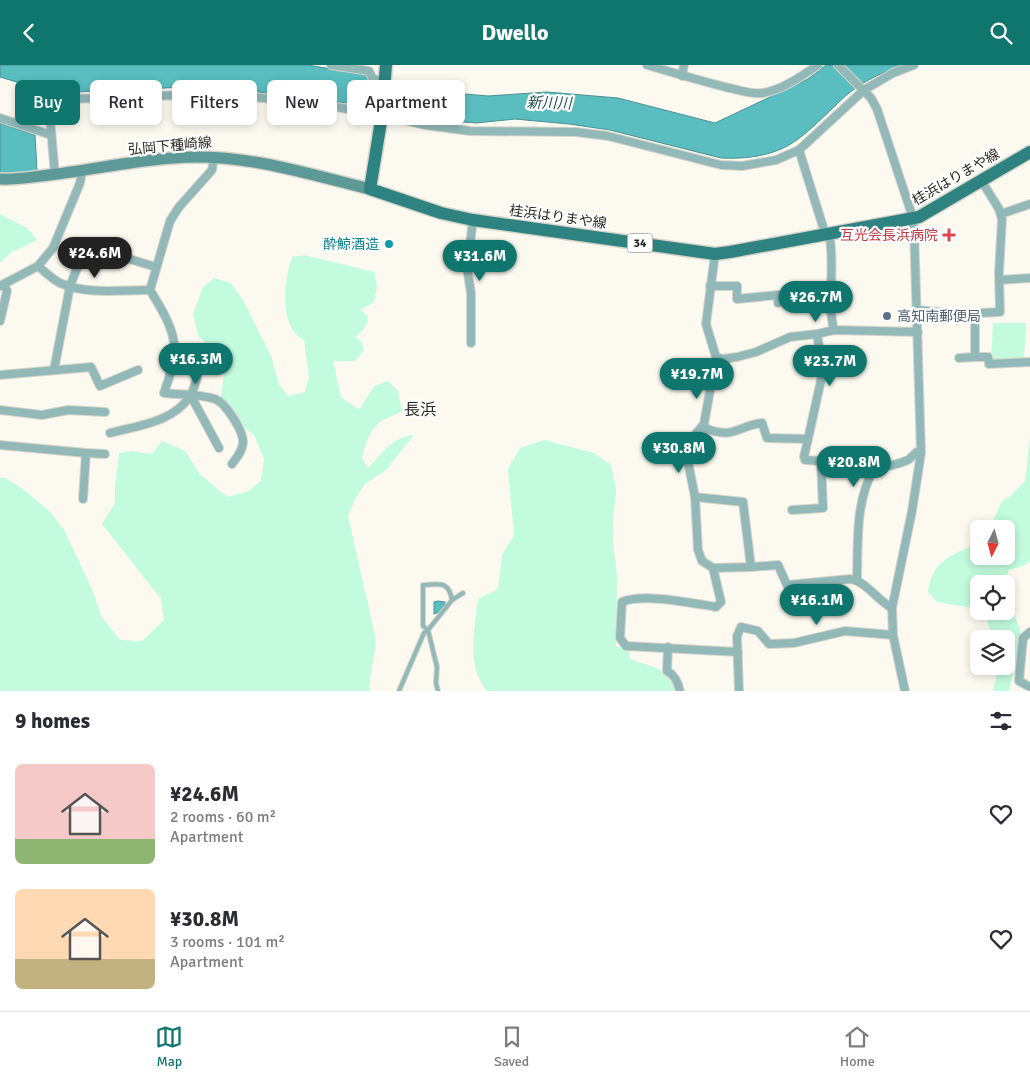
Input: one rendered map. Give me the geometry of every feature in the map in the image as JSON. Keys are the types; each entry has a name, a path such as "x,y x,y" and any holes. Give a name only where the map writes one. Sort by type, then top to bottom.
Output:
{"main road":[{"path":"385,80 386,65"},
{"path":"370,189 380,125"},
{"name":"桂浜はりまや線","path":"370,189 441,213 473,220 715,254 922,216 1030,151"},
{"name":"弘岡下種崎線","path":"0,179 12,180 55,175 173,157 214,156 259,162 370,189"}],"street":[{"path":"331,65 369,71 375,80"},
{"path":"647,65 682,76 753,93 764,93 791,82 818,65"},
{"path":"682,76 684,65"},
{"path":"838,65 871,98 882,121 913,218 915,236 921,453 912,511 892,608 893,635 905,691"},
{"path":"425,125 470,131 576,132 608,136 722,165 742,166 763,163 790,155 799,150 862,89 893,73 914,65"},
{"path":"55,175 48,107 56,99 221,93 347,108"},
{"path":"0,118 51,135"},
{"path":"799,150 824,230 829,233 832,245 830,313 834,330"},
{"path":"214,156 212,170 179,207 170,221 150,290 171,332 174,345 172,370 164,393 216,399 225,406 241,430 243,442 240,453 232,464"},
{"path":"0,321 7,291 2,285 38,266 53,248 80,183 82,171"},
{"path":"917,311 959,314 1000,312 1002,219 1001,213 981,180"},
{"path":"1001,213 1030,204"},
{"path":"471,343 470,293 467,268 473,220"},
{"path":"54,370 53,366 70,286 86,246 156,267"},
{"path":"715,254 706,324 716,357 704,424 685,447 695,497 698,550 702,561 713,568 778,565 787,585 857,580 892,608"},
{"path":"38,266 59,283 70,286 96,291 150,290"},
{"path":"1000,280 1030,278"},
{"path":"710,286 737,286 737,299 778,295 778,303"},
{"path":"975,313 975,357"},
{"path":"716,357 723,359 737,357 790,337 834,330 918,332"},
{"path":"816,334 822,371 804,457 805,460 821,461 861,457 872,461 875,467 862,501 858,536 857,580"},
{"path":"110,433 170,415 178,410 191,396 199,365 200,350"},
{"path":"959,358 988,357 989,364 1030,362"},
{"path":"0,375 91,367 100,386 138,370"},
{"path":"191,396 219,448"},
{"path":"0,410 42,415 68,410 105,413"},
{"path":"704,424 705,428 727,433 762,423 767,438 808,439"},
{"path":"0,445 105,454"},
{"path":"875,467 881,468 908,459 918,452 921,453"},
{"path":"83,499 86,453"},
{"path":"792,510 823,508 821,461"},
{"path":"695,497 743,502 751,567"},
{"path":"713,568 721,602 716,607 668,600 632,598 622,602 620,638 626,646 738,652"},
{"path":"739,691 737,637 741,627 758,631 769,644 794,643 845,631 893,635"},
{"path":"1030,632 1023,638 1019,681 1030,687"},
{"path":"668,647 666,671 672,674 678,683 680,691"}],"lane":[{"path":"438,691 436,683 437,667 428,630 423,626 423,585 446,585 450,589 452,600"},
{"path":"399,691 424,633 452,600 463,593"}],"green space":[{"path":"0,214 27,228 37,240 10,253 0,263"},
{"path":"305,255 374,272 377,286 374,302 360,310 368,316 367,323 355,337 361,341 364,350 355,361 333,361 341,397 359,410 374,386 388,381 398,391 402,411 380,422 370,434 362,458 368,468 393,443 406,436 414,435 386,470 365,484 355,499 348,516 375,636 375,649 369,686 371,691 0,691 0,478 5,478 23,489 50,512 64,530 91,587 102,617 120,640 142,641 164,620 161,599 102,524 115,503 119,453 132,451 152,454 162,441 185,451 200,474 227,497 249,491 261,480 264,459 254,435 235,420 221,397 224,373 217,353 198,336 193,314 203,287 214,278 231,283 244,302 271,356 279,384 288,396 305,392 309,377 304,340 296,334 290,325 285,302 285,290 292,257"},
{"path":"993,323 1026,323 1024,359 991,360"},
{"path":"1030,436 1030,561 1023,566 1009,570 1007,575 970,575 970,608 937,602 928,592 930,581 938,566 950,556 970,546 970,565 1015,565 1015,520 994,520 1001,502 1025,481"},
{"path":"544,440 594,453 611,465 616,489 613,543 617,576 616,646 629,649 630,659 662,670 676,688 676,691 486,691 480,680 475,665 473,646 478,599 498,589 502,555 514,535 508,469 520,448"},
{"path":"1015,616 1021,632 1015,666 1015,630 990,630 987,620 1015,620"},
{"path":"996,675 1013,675 1009,691 993,691"}],"water":[{"path":"0,65 308,65 367,75 370,80 347,80 347,103 337,102 337,80 267,80 267,93 257,92 257,80 172,80 172,88 162,88 162,80 90,80 90,91 80,92 80,80 15,80 15,82 0,77"},
{"name":"新川川","path":"826,65 903,65 875,77 849,93 808,131 790,144 774,152 759,156 721,158 610,130 569,124 515,119 476,123 465,122 465,94 488,96 547,92 618,98 715,123 808,79"},
{"path":"0,123 35,135 37,171 0,174"},
{"path":"434,602 445,602 445,604 439,612 434,614"}],"place":[{"name":"互光会長浜病院","path":"949,235"},
{"name":"酔鯨酒造","path":"389,244"},
{"name":"高知南郵便局","path":"887,316"}],"district":[{"name":"長浜","path":"420,410"}]}
